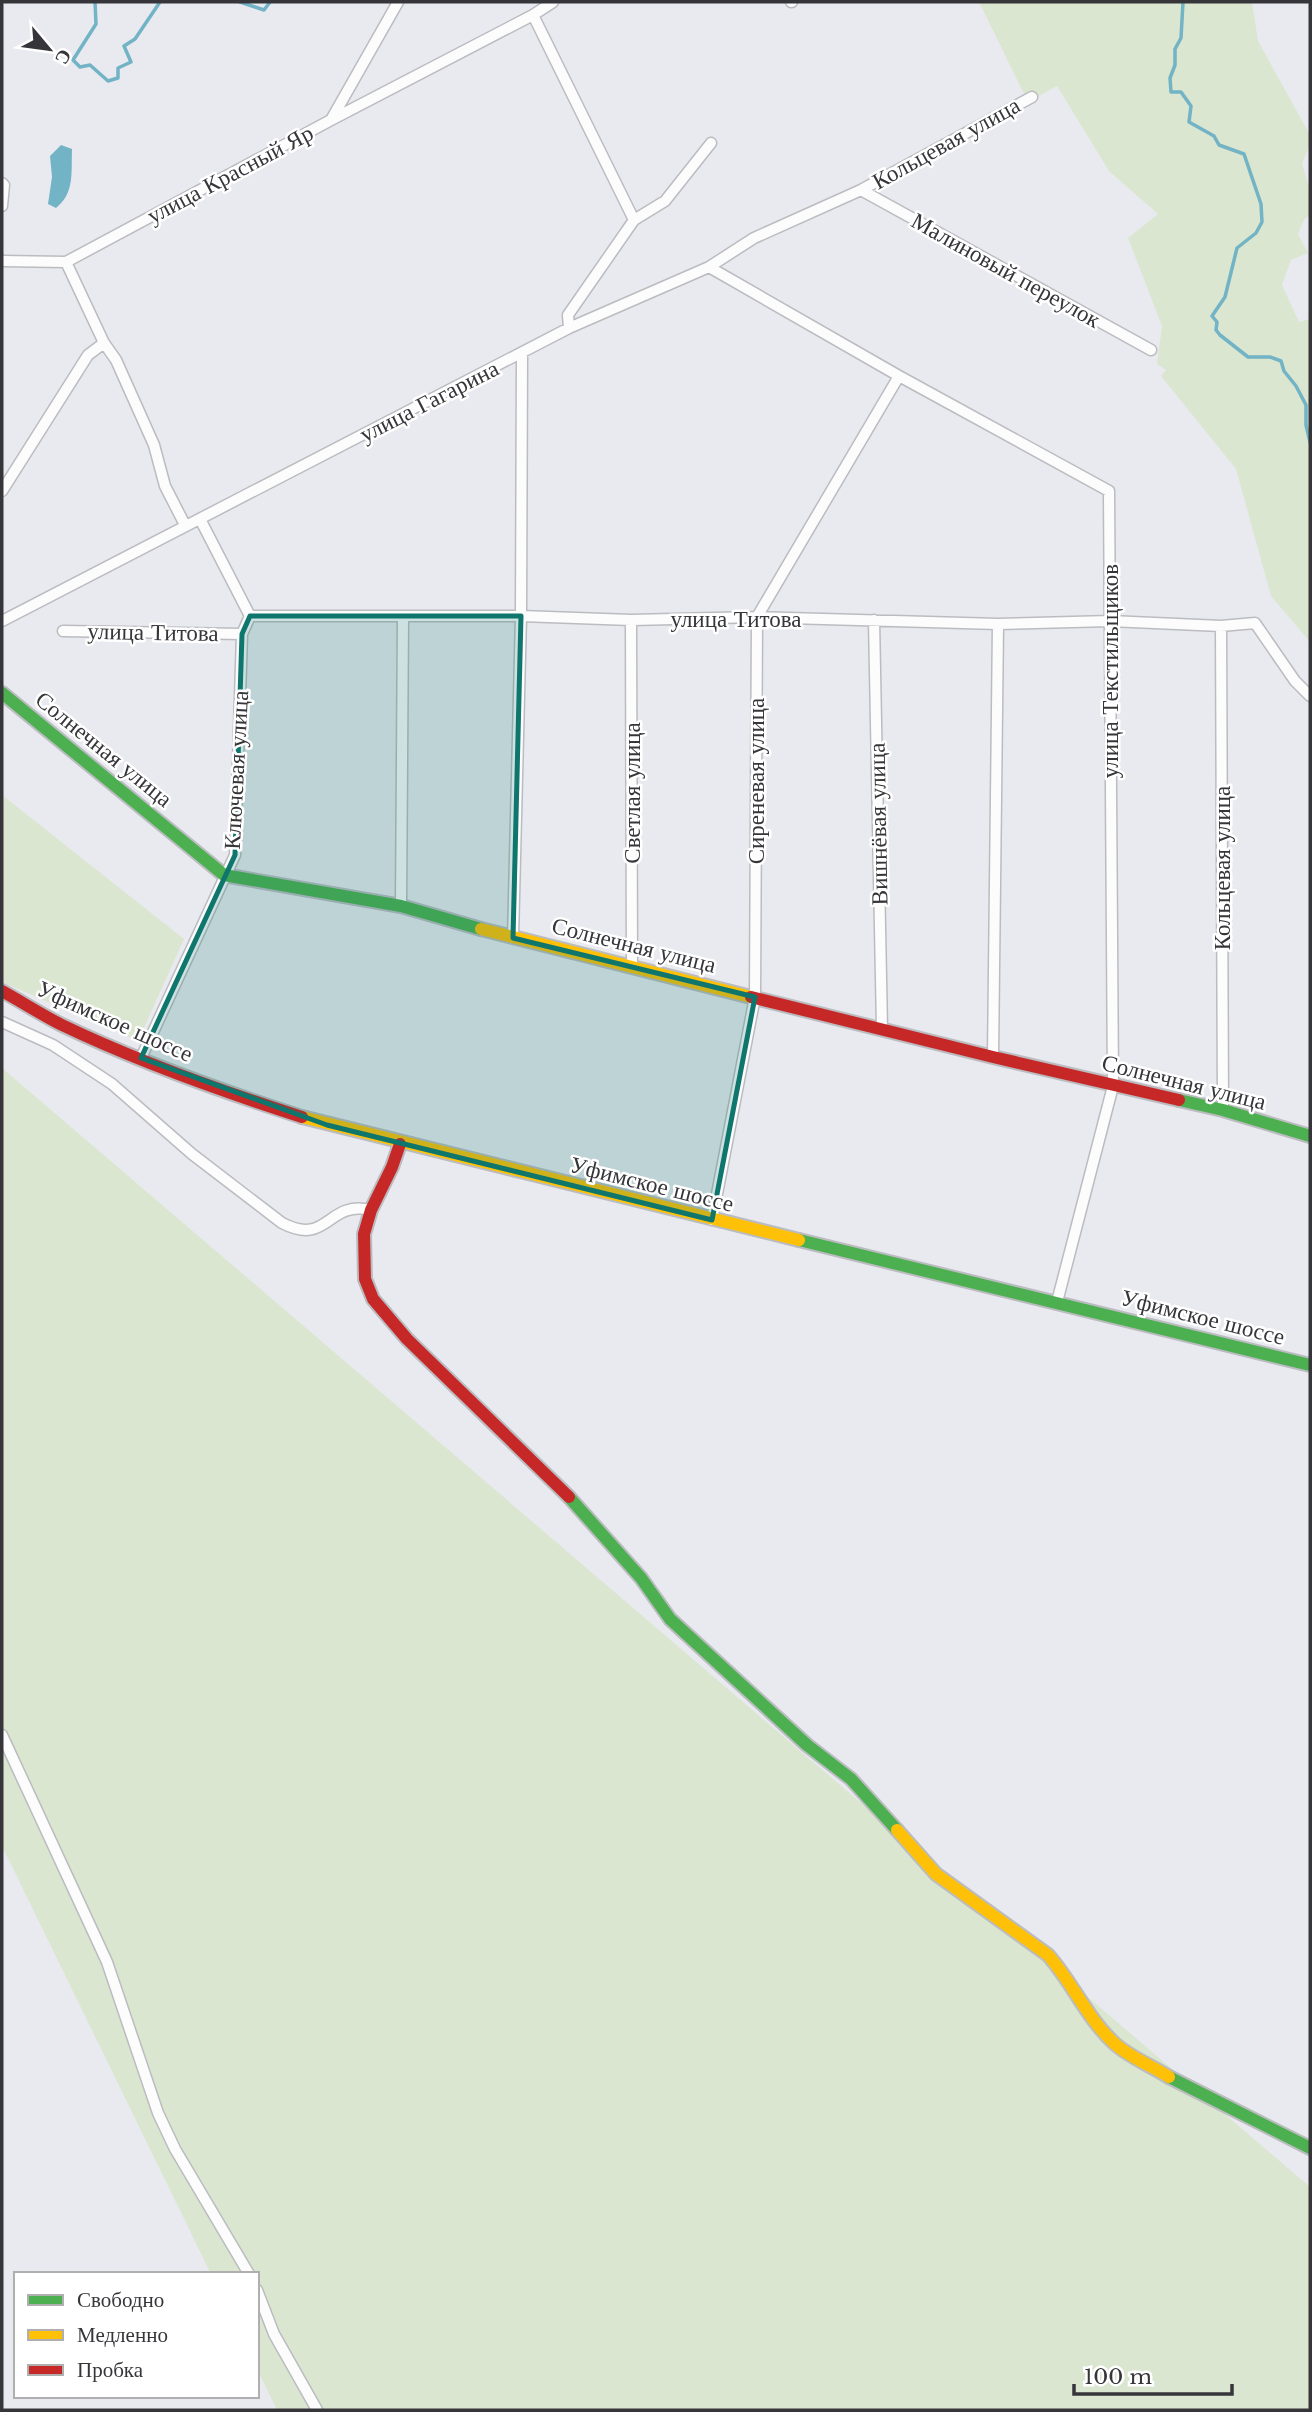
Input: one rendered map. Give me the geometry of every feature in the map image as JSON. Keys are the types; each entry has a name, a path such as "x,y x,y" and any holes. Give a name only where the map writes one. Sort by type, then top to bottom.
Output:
{"street":[{"name":"улица Красный Яр","path":"2,261 66,262 331,120 398,2"},
{"path":"331,120 553,2"},
{"path":"533,15 634,220"},
{"name":"Кольцевая улица","path":"861,190 1032,97"},
{"path":"569,328 568,315 634,220 665,201 710,143"},
{"path":"2,183 5,185 2,206"},
{"name":"улица Гагарина","path":"2,621 569,328 709,267 754,237 861,190"},
{"name":"Малиновый переулок","path":"861,190 1151,350"},
{"path":"66,262 104,343 116,360 154,445 165,486 185,525"},
{"name":"улица Текстильщиков","path":"709,267 899,376 1109,491 1113,1086 1057,1302"},
{"path":"2,491 89,355 104,343"},
{"path":"513,938 521,616 522,354"},
{"path":"757,617 899,376"},
{"path":"200,519 250,616"},
{"name":"улица Титова","path":"250,616 521,616 631,620 757,617 998,624 1110,621 1221,626 1255,623 1295,681 1310,696"},
{"name":"Ключевая улица","path":"141,1058 235,855 242,634 250,616"},
{"path":"401,906 403,616"},
{"name":"Сиреневая улица","path":"712,1220 755,997 757,617"},
{"name":"Светлая улица","path":"631,620 632,966"},
{"name":"Вишнёвая улица","path":"874,620 881,1029"},
{"path":"993,1057 998,624"},
{"name":"Кольцевая улица","path":"1221,626 1223,1110"},
{"name":"улица Титова","path":"63,631 242,634"},
{"name":"Солнечная улица","path":"2,693 225,874 401,906 513,938 993,1057 1223,1110 1310,1136"},
{"name":"Уфимское шоссе","path":"2,991 61,1024 141,1058 232,1095 327,1125 1310,1365"},
{"path":"2,1022 53,1045 112,1084 192,1154 282,1223 311,1231 343,1211 354,1208 372,1210"},
{"path":"400,1144 364,1234 363,1257 365,1279 373,1299 407,1339 555,1481 641,1578 670,1619 807,1745 850,1779 936,1874 1048,1955 1102,2031 1115,2044 1181,2084 1310,2148"},
{"path":"2,1735 107,1962 158,2112 175,2149 248,2272"},
{"path":"259,2295 274,2334 317,2410"}],"highlighted area":[{"path":"250,616 521,616 513,938 755,997 712,1220 327,1125 141,1058 235,855 242,634"}],"green space":[{"path":"979,2 1252,2 1258,41 1310,135 1310,145 1302,163 1310,191 1310,216 1305,218 1298,234 1308,253 1291,260 1282,285 1299,322 1310,319 1310,642 1271,596 1236,469 1161,376 1166,370 1157,364 1162,326 1128,238 1158,214 1109,171 1057,86 1028,102"},
{"path":"2,795 184,939 138,1041 2,982"},
{"path":"2,1068 1310,2187 1310,2410 277,2410 259,2373 259,2272 210,2272 2,1846"}],"water":[{"path":"61,145 72,149 72,174 66,196 56,208 48,204 52,177 50,156"}],"waterway":[{"path":"95,2 96,24 73,60 80,67 90,65 108,81 118,78 118,68 131,62 124,46 135,39 160,2"},
{"path":"240,2 264,10 270,2"},
{"path":"1183,2 1181,38 1175,49 1175,65 1170,78 1171,92 1181,92 1191,106 1189,122 1214,136 1219,145 1244,154 1261,204 1262,222 1256,233 1237,248 1225,297 1212,316 1217,322 1216,330 1248,357 1270,357 1281,361 1284,371 1306,405 1306,425 1310,442"}],"traffic: fast":[{"path":"2,693 224,875 401,906 481,929"},
{"path":"1179,1100 1310,1136"},
{"path":"799,1240 1310,1365"},
{"path":"569,1497 641,1578 670,1619 807,1745 851,1779 897,1830"},
{"path":"1169,2077 1310,2148"}],"traffic: slow":[{"path":"481,929 751,997"},
{"path":"302,1117 799,1240"},
{"path":"897,1830 936,1874 1048,1955 1114,2043 1169,2077"}],"traffic: jam":[{"path":"2,991 62,1025 150,1064 302,1117"},
{"path":"751,997 1179,1100"},
{"path":"400,1144 371,1210 364,1234 365,1279 373,1299 407,1339 569,1497"}]}
